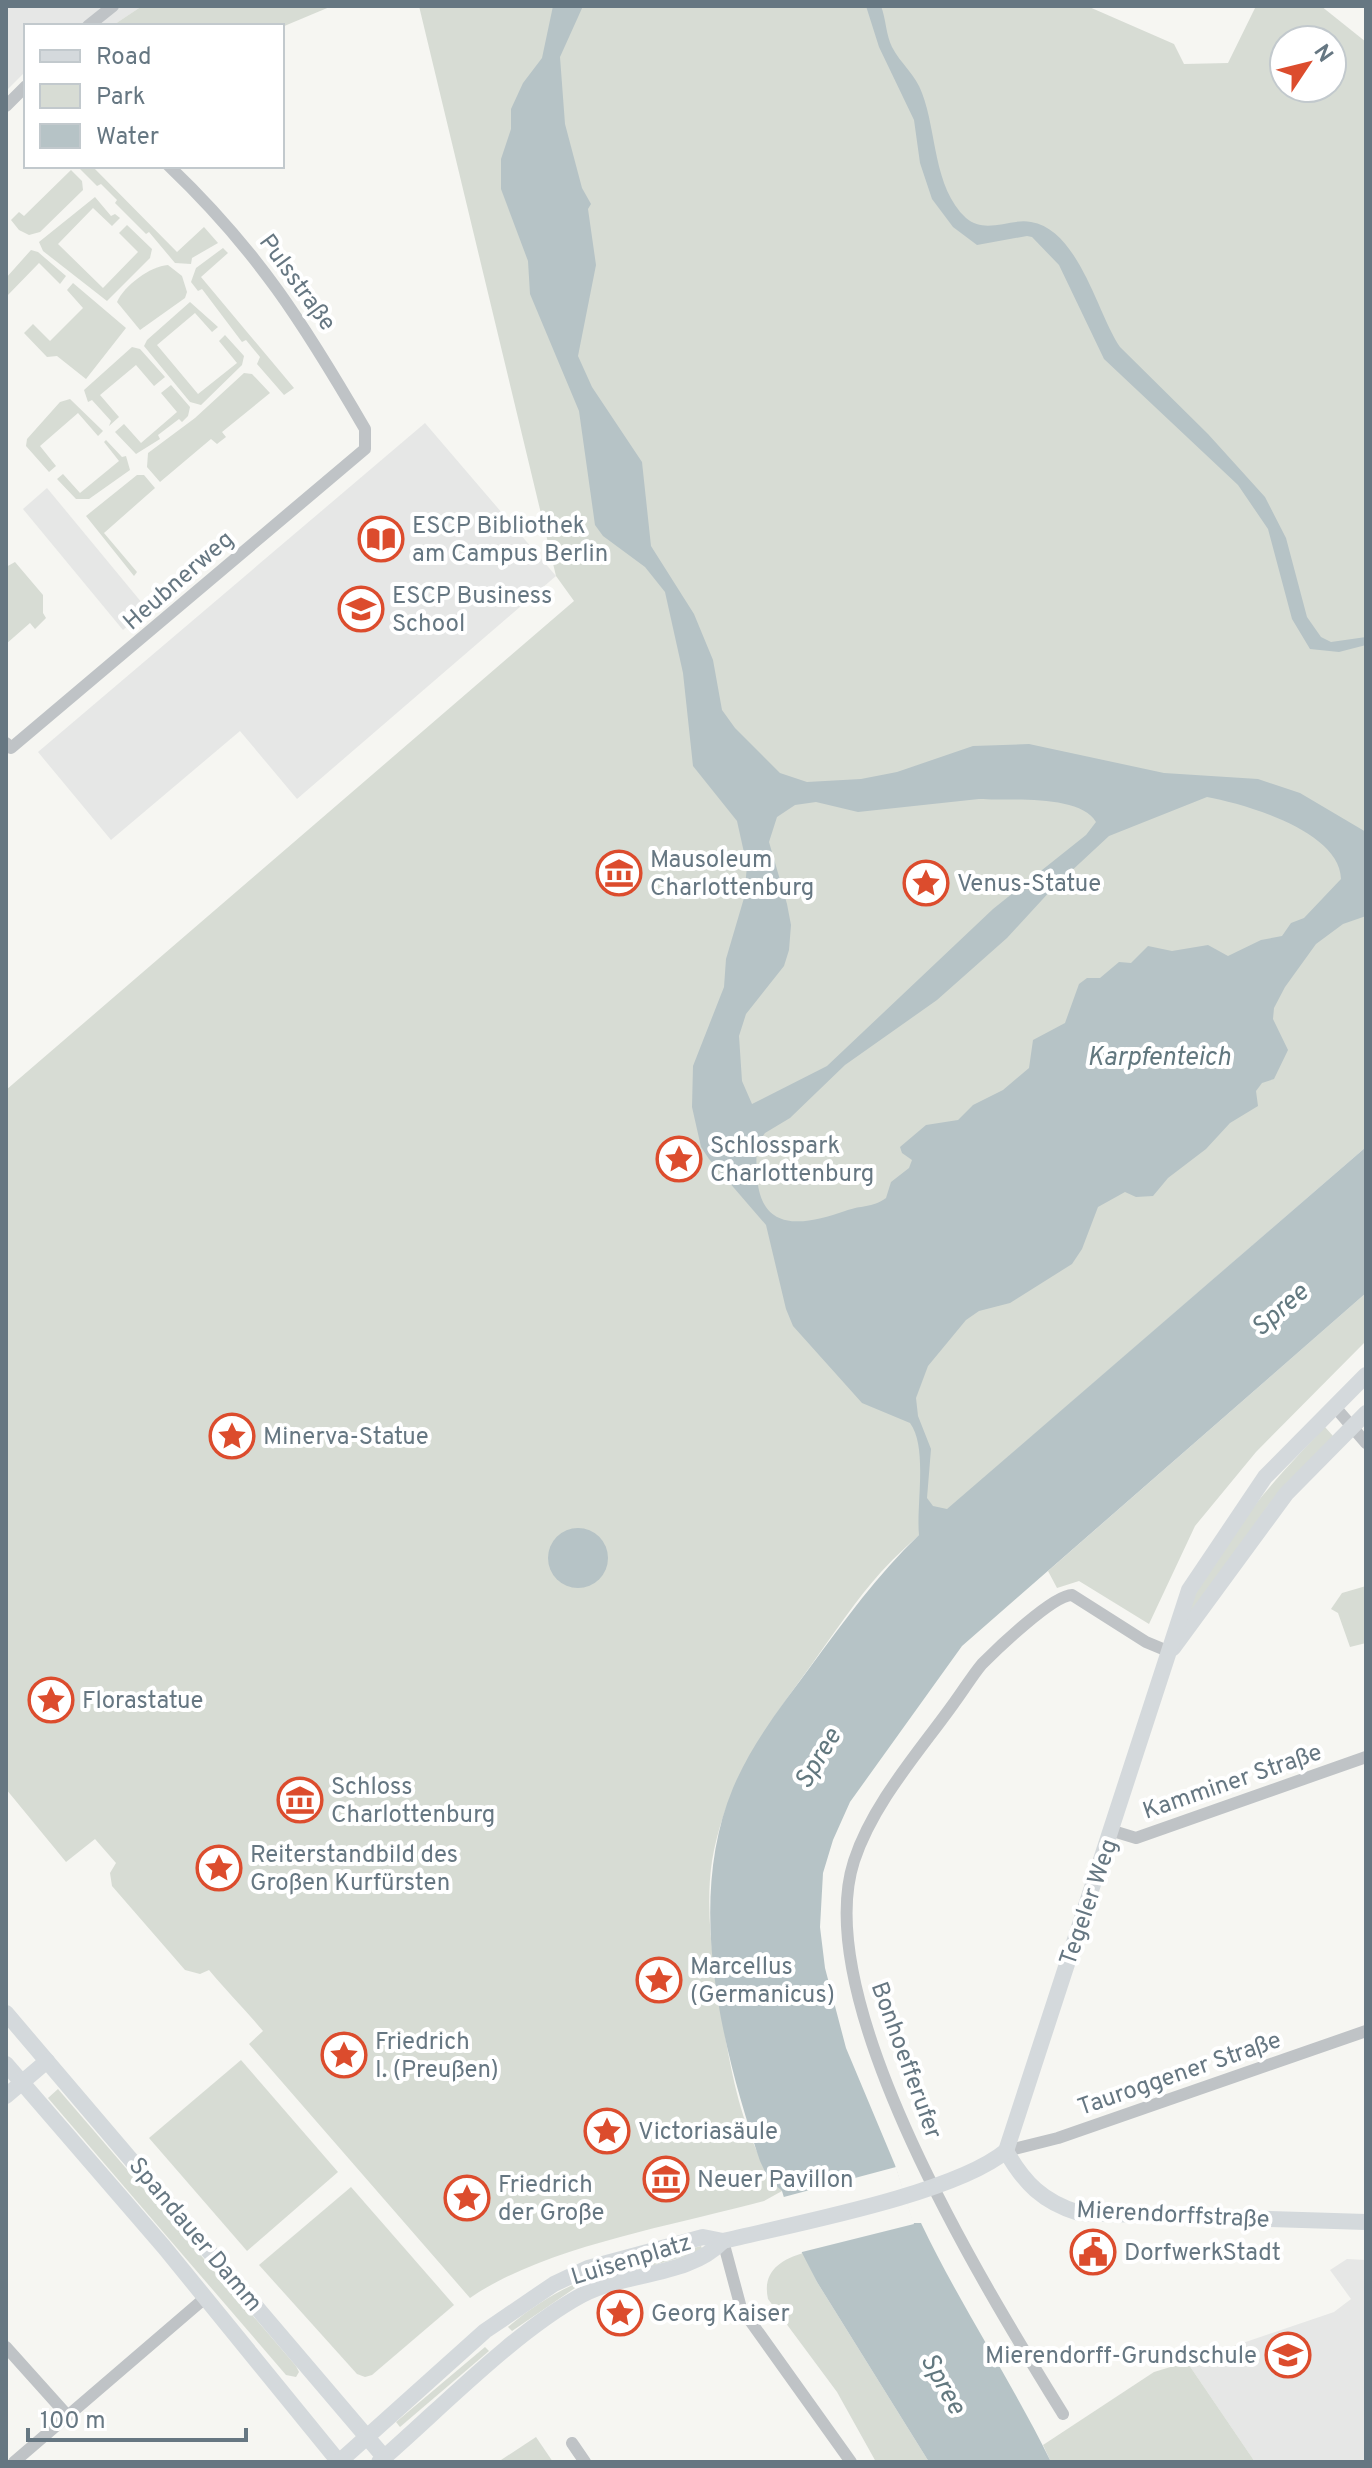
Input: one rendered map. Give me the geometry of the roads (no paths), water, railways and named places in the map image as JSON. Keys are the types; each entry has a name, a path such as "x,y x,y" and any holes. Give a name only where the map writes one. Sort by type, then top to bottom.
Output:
{"main road":[{"name":"Tegeler Weg","path":"1006,2151 1113,1831 1189,1590 1265,1477 1366,1375"},
{"name":"Tegeler Weg","path":"1170,1652 1286,1494 1366,1413"},
{"name":"Spandauer Damm","path":"6,2013 368,2435 383,2460"},
{"path":"6,2096 47,2061"},
{"name":"Spandauer Damm","path":"6,2064 205,2298 339,2462"},
{"path":"723,2241 933,2186 988,2163 1006,2151"},
{"name":"Mierendorffstraße","path":"1006,2151 1020,2177 1047,2200 1079,2213 1366,2222"},
{"name":"Luisenplatz","path":"339,2462 485,2331 554,2284 588,2268 703,2237 723,2241"},
{"name":"Luisenplatz","path":"383,2460 503,2354 569,2303 601,2286 708,2257 723,2241"}],"street":[{"path":"90,24 113,6"},
{"path":"6,106 24,88"},
{"name":"Pulsstraße","path":"171,168 234,231 283,293 343,388 365,429 367,440"},
{"name":"Heubnerweg","path":"9,746 365,449 367,440"},
{"path":"1335,1407 1366,1443"},
{"name":"Bonhoefferufer","path":"1063,2414 982,2281 933,2186 874,2048 853,1977 847,1922 848,1886 866,1831 982,1665 1054,1601 1072,1595 1146,1642 1170,1652"},
{"name":"Kamminer Straße","path":"1113,1831 1136,1838 1366,1757"},
{"name":"Tauroggener Straße","path":"1006,2151 1058,2138 1366,2031"},
{"path":"723,2241 741,2308 851,2462"},
{"path":"14,2462 205,2298"},
{"path":"6,2347 67,2415"},
{"path":"572,2443 585,2462"}],"water":[{"path":"553,6 583,6 560,57 565,124 582,188 591,204 588,209 596,265 578,356 592,387 642,462 651,546 694,614 713,660 722,710 735,728 780,773 807,782 861,779 897,772 973,746 1029,744 1164,773 1258,779 1300,793 1366,832 1366,916 1343,924 1316,944 1285,987 1274,1008 1273,1019 1288,1050 1274,1079 1262,1083 1256,1091 1258,1106 1230,1123 1206,1149 1168,1178 1153,1196 1136,1197 1125,1192 1098,1207 1082,1249 1072,1264 1010,1303 979,1311 966,1320 928,1366 916,1398 918,1416 931,1449 927,1498 933,1506 947,1509 1366,1147 1366,1293 962,1646 850,1802 823,1873 820,1927 825,1968 846,2048 895,2165 913,2223 921,2223 1051,2462 929,2462 817,2282 799,2247 782,2191 768,2178 760,2161 722,2024 710,1927 712,1879 719,1832 733,1788 758,1740 789,1695 862,1598 919,1535 919,1446 910,1423 862,1403 793,1326 766,1225 701,1147 692,1107 693,1066 724,987 726,959 744,898 747,866 737,821 693,766 683,673 665,592 645,567 603,536 595,525 579,411 530,294 528,261 501,189 501,159 511,129 511,109 523,83 542,58","holes":["1207,797 1266,813 1308,834 1325,847 1337,862 1341,879 1304,918 1291,923 1282,936 1261,940 1228,956 1208,945 1172,951 1148,946 1131,963 1119,962 1100,978 1087,978 1079,984 1065,1023 1033,1040 1029,1068 1003,1090 973,1105 958,1120 926,1125 900,1147 902,1153 912,1160 909,1168 891,1182 886,1198 881,1201 815,1220 800,1221 776,1216 766,1207 760,1194 756,1164 758,1148 765,1133 790,1118 845,1065 937,1000 1007,938 1053,888 1109,836","979,799 1060,803 1088,813 1096,822 1086,835 993,909 827,1066 752,1104 742,1081 739,1036 746,1014 784,966 789,950 791,925 769,842 777,817 795,805 816,802 858,812"]},
{"path":"866,6 881,6 892,47 919,87 927,108 942,175 955,205 974,223 990,226 1031,222 1048,228 1062,240 1085,275 1120,347 1208,434 1265,497 1286,538 1307,617 1321,637 1331,642 1366,637 1366,645 1339,652 1310,649 1292,619 1268,529 1238,485 1104,359 1059,265 1032,237 977,245 953,227 932,199 920,163 914,120 879,47"},
{"path":"578,1528 589,1530 599,1537 606,1547 606,1569 599,1579 589,1586 578,1588 567,1586 557,1579 550,1569 548,1558 550,1547 557,1537 567,1530"}],"place":[{"name":"ESCP Bibliothek am Campus Berlin","path":"381,539"},
{"name":"ESCP Business School","path":"361,609"},
{"name":"Mausoleum Charlottenburg","path":"619,873"},
{"name":"Venus-Statue","path":"926,883"},
{"name":"Schlosspark Charlottenburg","path":"679,1159"},
{"name":"Minerva-Statue","path":"232,1436"},
{"name":"Florastatue","path":"51,1700"},
{"name":"Schloss Charlottenburg","path":"300,1800"},
{"name":"Reiterstandbild des Großen Kurfürsten","path":"219,1868"},
{"name":"Marcellus (Germanicus)","path":"659,1980"},
{"name":"Friedrich I. (Preußen)","path":"344,2055"},
{"name":"Victoriasäule","path":"607,2131"},
{"name":"Neuer Pavillon","path":"666,2179"},
{"name":"Friedrich der Große","path":"467,2198"},
{"name":"DorfwerkStadt","path":"1093,2252"},
{"name":"Georg Kaiser","path":"620,2313"},
{"name":"Mierendorff-Grundschule","path":"1288,2355"}],"water label":[{"name":"Karpfenteich","path":"1159,1056"},
{"name":"Spree","path":"1279,1309"},
{"name":"Spree","path":"817,1758"},
{"name":"Spree","path":"944,2383"}]}
